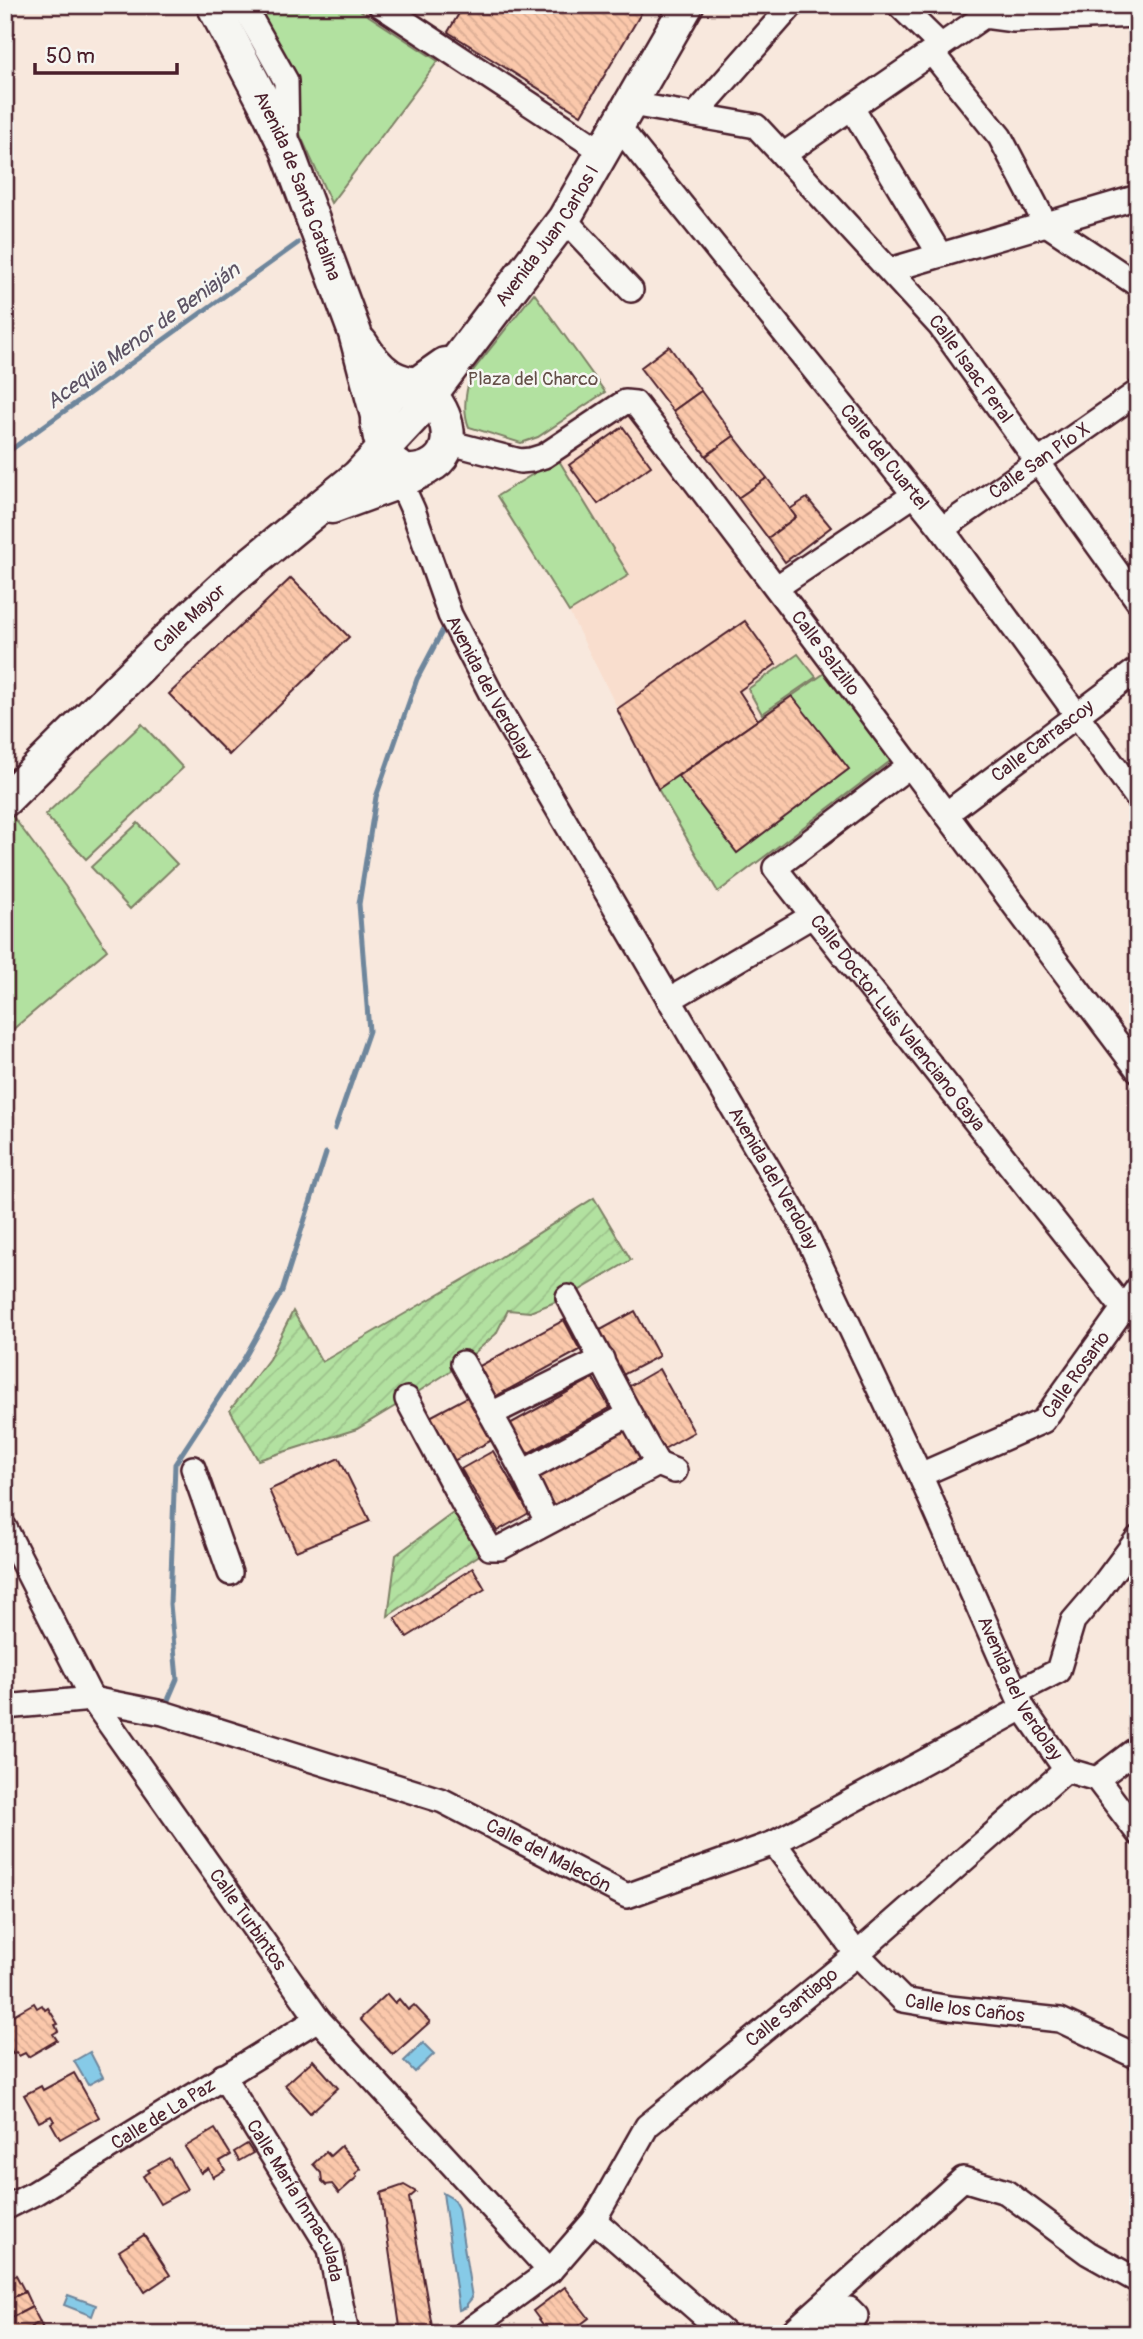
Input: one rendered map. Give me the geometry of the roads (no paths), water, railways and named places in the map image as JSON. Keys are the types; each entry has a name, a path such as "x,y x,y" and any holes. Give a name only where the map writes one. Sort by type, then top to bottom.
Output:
{"main road":[{"name":"Avenida de Santa Catalina","path":"213,5 260,92 287,150 355,333 377,416"},
{"name":"Avenida Juan Carlos I","path":"423,390 478,332 564,219 687,5"},
{"name":"Avenida de Santa Catalina","path":"355,333 377,366 397,380 423,390"},
{"path":"412,469 380,439 377,416 383,402 394,391 423,390"},
{"path":"412,469 423,390"},
{"path":"412,469 446,423 423,390"},
{"name":"Calle Mayor","path":"5,800 170,636 232,579 311,515 412,469"}],"street":[{"path":"243,5 286,81 287,150"},
{"path":"380,5 618,127"},
{"path":"695,115 792,5"},
{"path":"899,5 1000,136 1045,223 1138,285"},
{"path":"783,155 936,50 985,11 1014,20 1108,11 1138,15"},
{"path":"852,108 940,255"},
{"name":"Calle Isaac Peral","path":"618,127 695,115 756,126 940,326 1138,601"},
{"name":"Calle del Cuartel","path":"618,127 942,529 1138,799"},
{"path":"890,270 1138,197"},
{"path":"564,219 631,290"},
{"name":"Calle Salzillo","path":"412,469 531,460 544,456 625,402 635,403 777,587 1138,1070"},
{"name":"Calle San Pío X","path":"942,529 1038,462 1133,402"},
{"name":"Avenida del Verdolay","path":"412,469 450,615 498,707 802,1226 920,1475 1020,1700 1066,1770 1097,1779"},
{"path":"777,587 914,495"},
{"name":"Calle Carrascoy","path":"946,814 1138,669"},
{"name":"Calle Doctor Luis Valenciano Gaya","path":"909,766 775,868 1123,1308"},
{"path":"669,1000 813,916"},
{"name":"Calle Rosario","path":"920,1475 1043,1421 1138,1288"},
{"path":"407,1399 464,1505 491,1548 500,1548 547,1522 666,1468 628,1415 602,1359 568,1297"},
{"path":"491,1414 602,1359"},
{"path":"463,1363 523,1472 547,1522"},
{"path":"523,1472 628,1415"},
{"path":"192,1468 230,1573"},
{"name":"Calle Turbintos","path":"5,1528 92,1699 318,2019 550,2271"},
{"name":"Calle del Malecón","path":"5,1707 92,1699 163,1713 443,1801 627,1896 774,1843 1020,1700 1058,1671 1073,1621 1138,1538"},
{"path":"1138,1748 1097,1779 1138,1833"},
{"name":"Calle Santiago","path":"464,2334 550,2271 594,2220 647,2126 857,1954 1066,1770"},
{"name":"Calle los Caños","path":"774,1843 857,1954 903,2000 1060,2020 1138,2057"},
{"name":"Calle de La Paz","path":"5,2207 36,2193 318,2019"},
{"name":"Calle María Inmaculada","path":"223,2076 330,2249 347,2334"},
{"path":"790,2334 963,2179 1006,2192 1088,2253 1138,2280"},
{"path":"594,2220 725,2334"},
{"path":"809,2318 849,2309 856,2316 840,2334"}],"water":[{"path":"423,2043 434,2054 415,2072 404,2061"},
{"path":"90,2052 103,2077 88,2085 74,2061"},
{"path":"443,2193 453,2199 458,2208 472,2298 467,2307 459,2310"},
{"path":"68,2295 96,2305 92,2316 64,2305"}],"waterway":[{"name":"Acequia Menor de Beniaján","path":"5,454 298,243"},
{"path":"335,1129 369,1031 359,904 376,797 417,679 447,622"},
{"path":"165,1707 177,1679 170,1604 175,1464 245,1357 282,1291 326,1153"}],"park label":[{"name":"Plaza del Charco","path":"533,379"}]}
